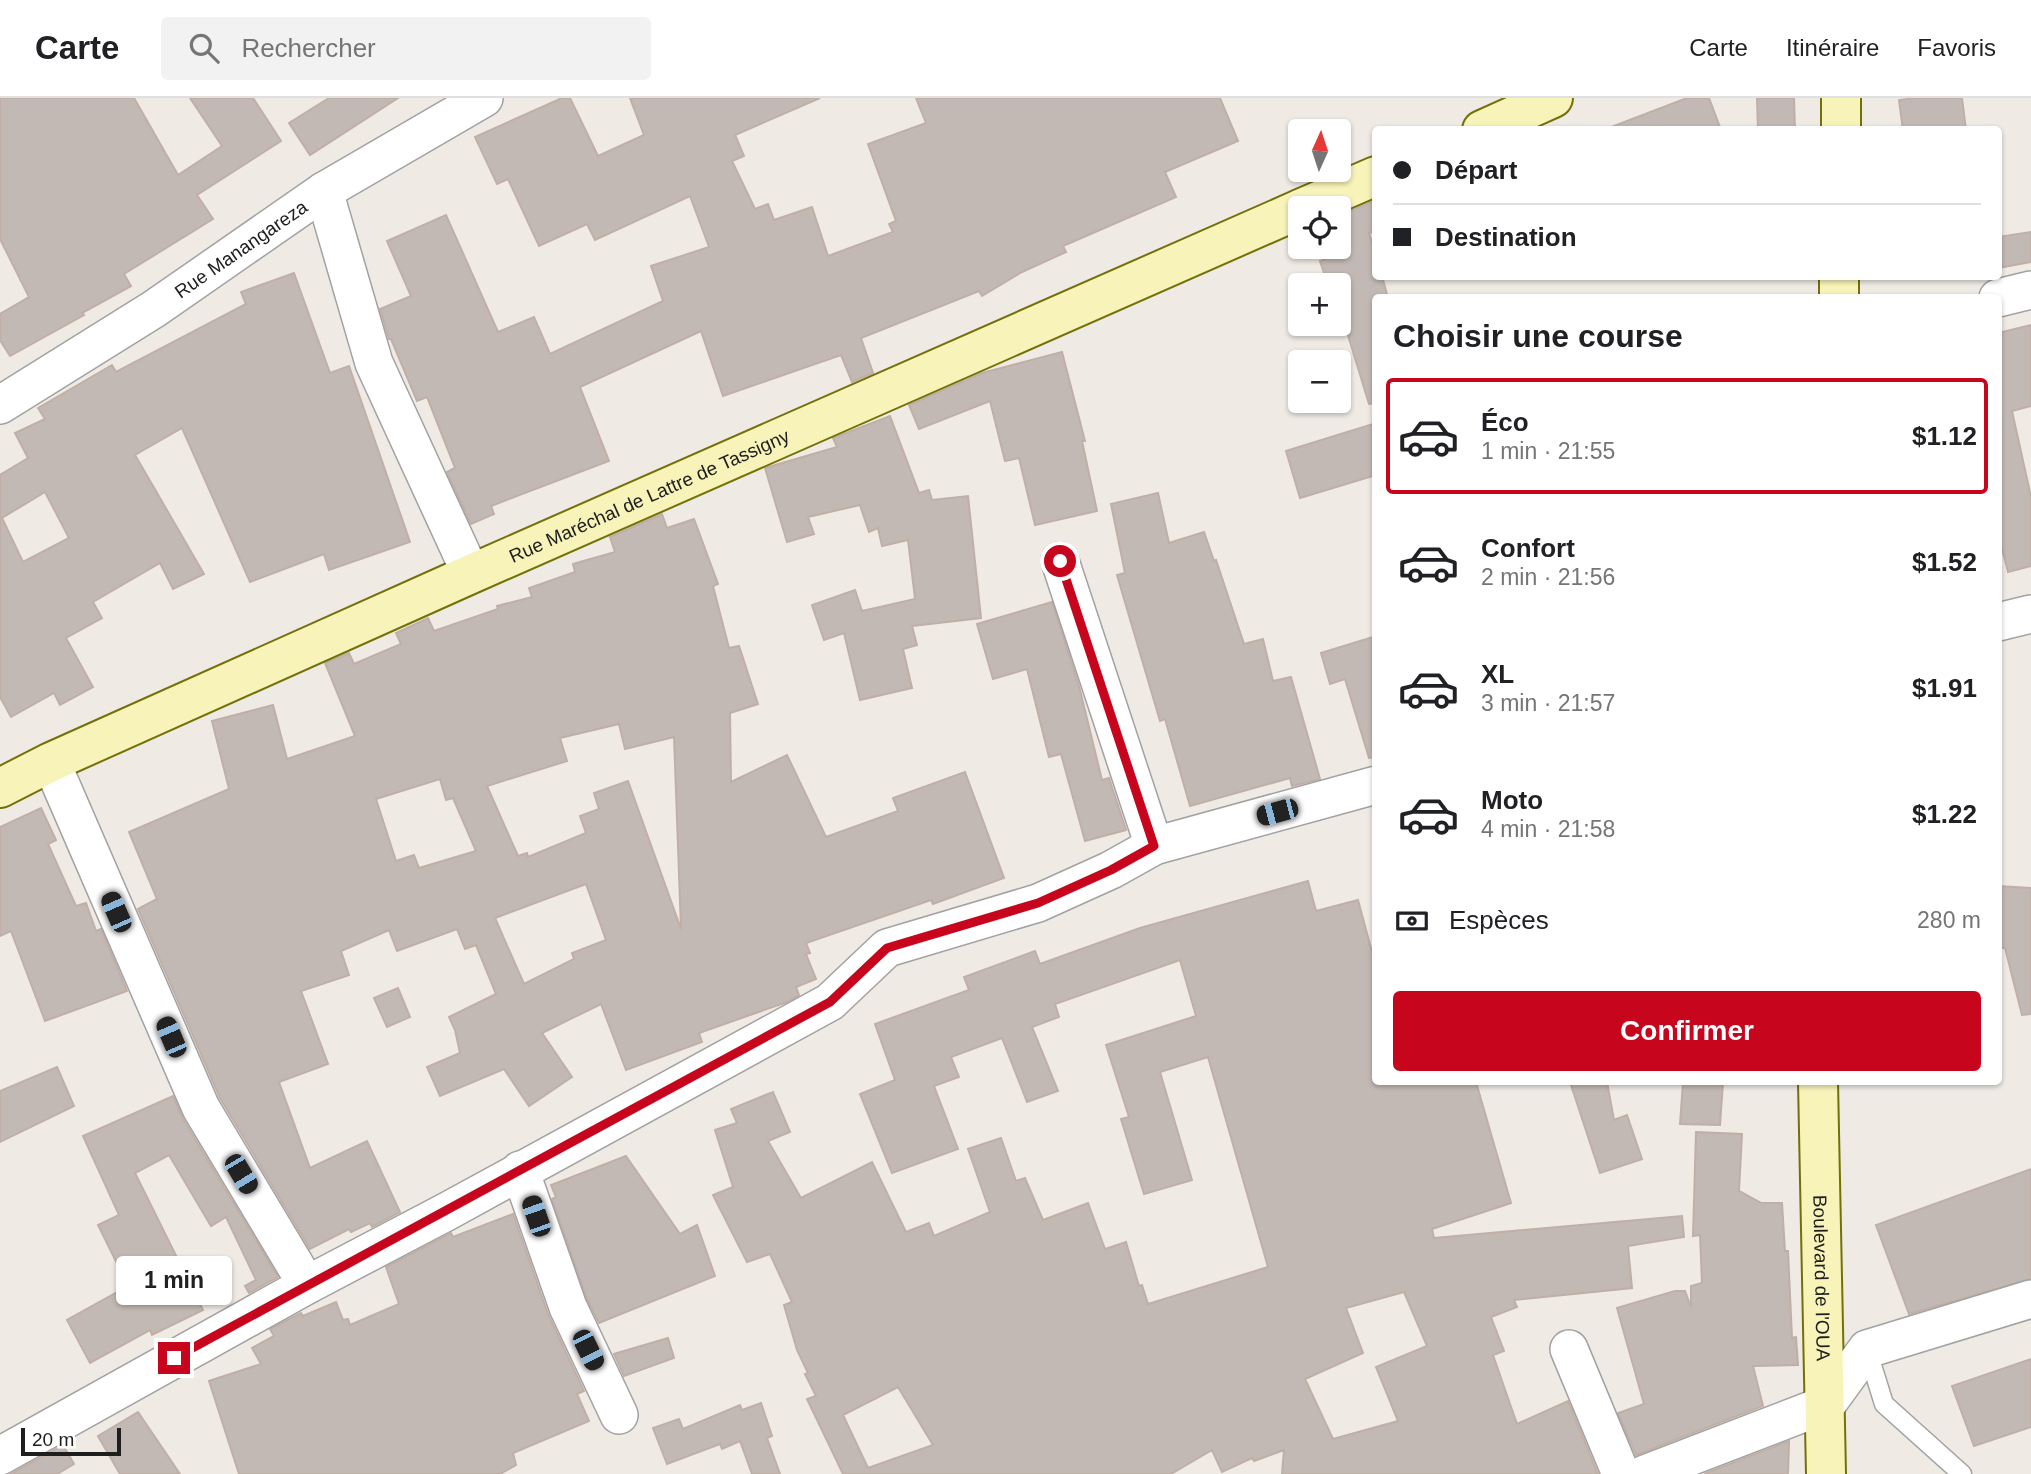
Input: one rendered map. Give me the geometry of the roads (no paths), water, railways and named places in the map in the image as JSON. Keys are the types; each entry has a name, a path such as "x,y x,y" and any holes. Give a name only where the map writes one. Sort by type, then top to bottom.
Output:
{"street":[{"name":"Rue Manangareza","path":"0,405 154,309 324,191 484,98"},
{"path":"1491,126 1553,98"},
{"path":"1841,126 1842,98"},
{"name":"Rue Maréchal de Lattre de Tassigny","path":"1331,196 1372,178"},
{"path":"324,191 374,363 471,573"},
{"name":"Rue Maréchal de Lattre de Tassigny","path":"0,788 51,762 471,573 1288,215"},
{"path":"2002,297 2031,290"},
{"path":"1060,561 1154,846"},
{"path":"2002,621 2031,614"},
{"path":"51,762 201,1108 307,1285"},
{"path":"4,1444 307,1285 830,1002 887,948 1038,903 1111,870 1154,846 1372,786"},
{"name":"Boulevard de l'OUA","path":"1818,1085 1827,1404 1826,1474"},
{"path":"520,1170 568,1307 619,1415"},
{"path":"1645,1474 1827,1404 1867,1349 2031,1299"},
{"path":"1569,1349 1621,1474"}],"lane":[{"path":"1867,1349 1884,1404 1962,1474"}]}
